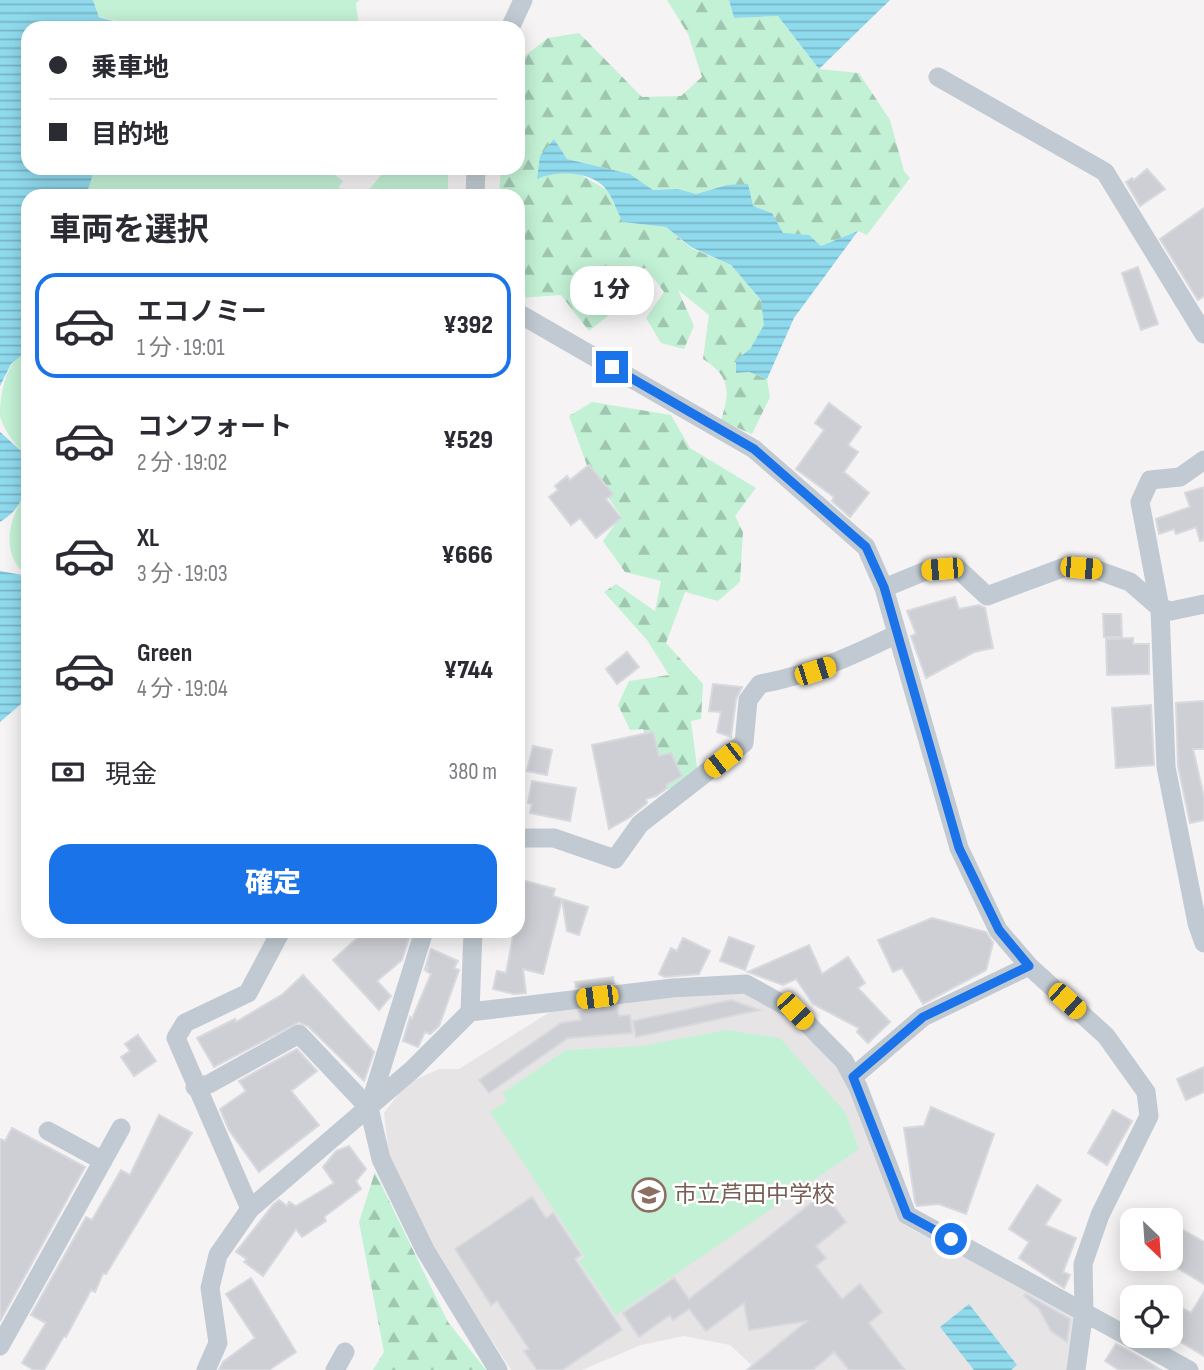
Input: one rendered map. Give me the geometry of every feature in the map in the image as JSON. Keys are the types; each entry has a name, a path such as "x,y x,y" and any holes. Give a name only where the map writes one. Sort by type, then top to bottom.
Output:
{"street":[{"path":"513,21 523,0"},
{"path":"938,77 1105,172 1204,334"},
{"path":"525,317 754,449 866,547 884,587 959,848 999,930 1029,966 1106,1036 1146,1092 1149,1116 1100,1215 1083,1264 1084,1310 1076,1370"},
{"path":"1204,460 1180,477 1150,480 1140,502 1160,608 1166,767 1197,923 1204,943"},
{"path":"884,587 928,570 956,567 987,596 1065,567 1097,570 1130,582 1160,608 1171,611 1204,604"},
{"path":"525,838 554,838 615,859 640,824 744,743 748,700 760,684 795,678 836,665 897,634"},
{"path":"250,1209 176,1038 185,1023 248,993 277,938"},
{"path":"369,1108 422,938"},
{"path":"470,1012 473,938"},
{"path":"853,1077 923,1017 1029,966"},
{"path":"206,1370 218,1343 210,1288 218,1255 250,1209 369,1108 470,1012 673,988 746,984 795,1011 844,1060 907,1215 1189,1370"},
{"path":"195,1087 209,1084 299,1034 369,1108 381,1159 425,1250 498,1370"},
{"path":"0,1346 121,1128"},
{"path":"48,1131 103,1161"},
{"path":"335,1370 345,1352"}],"shaded area":[{"name":"市立芦田中学校","path":"746,992 770,1002 801,1029 851,1083 904,1225 1083,1318 1069,1370 757,1370 730,1345 684,1336 641,1345 582,1370 511,1370 439,1258 390,1165 384,1113 406,1084 439,1069 459,1069 558,1007"}],"green space":[{"path":"93,0 360,0 356,3 358,21 115,21 99,16"},
{"path":"667,0 729,0 734,18 778,16 819,69 859,73 890,120 904,171 910,178 867,235 858,231 821,246 809,235 783,234 772,213 753,206 727,185 696,194 678,189 653,190 630,174 567,159 553,172 579,174 607,190 623,222 666,227 691,248 731,265 761,300 765,325 750,349 749,372 767,379 770,397 752,434 721,421 726,401 726,385 719,372 703,359 709,315 678,290 694,326 684,349 661,343 646,318 664,292 646,268 622,273 624,303 589,331 561,295 525,298 525,189 500,189 500,175 525,175 525,56 548,38 579,33 642,97 681,96 702,77 688,34"},
{"path":"93,175 335,175 343,181 338,188 345,189 88,189"},
{"path":"381,175 448,175 448,189 370,189"},
{"path":"20,355 21,450 11,439 0,416 6,378 9,369"},
{"path":"592,402 671,415 690,448 756,488 735,516 743,532 740,582 718,601 685,592 666,643 703,684 701,719 691,721 698,774 681,787 666,789 643,729 630,730 618,705 629,681 669,675 647,640 604,592 616,584 655,611 661,581 625,572 603,541 621,516 588,468 569,416"},
{"path":"21,502 21,570 10,548 11,525"},
{"path":"726,1030 780,1038 845,1112 859,1149 616,1315 579,1261 585,1257 490,1112 507,1101 503,1093 566,1050 642,1046"},
{"path":"375,1172 448,1322 486,1370 373,1370 384,1352 359,1222"}],"water":[{"path":"0,0 93,0 99,17 113,21 21,21 21,175 93,175 88,189 21,189 21,356 11,364 0,386"},
{"path":"729,0 890,0 819,69 778,16 734,18"},
{"path":"554,139 567,159 630,174 653,190 678,189 696,194 727,185 748,184 753,206 772,213 783,233 809,235 821,246 858,231 794,318 767,379 749,372 736,373 736,360 750,349 764,325 761,300 731,265 691,247 666,227 623,222 608,192 602,185 585,176 555,174 537,179 540,156"},
{"path":"0,432 21,451 21,501 16,509 0,522"},
{"path":"0,571 21,575 21,704 0,722"},
{"path":"969,1304 1017,1365 1011,1370 974,1370 940,1327"}],"building":[{"path":"1147,169 1165,189 1140,206 1126,182 1132,178 1134,180"},
{"path":"1204,208 1204,296 1198,300 1160,239"},
{"path":"1138,267 1158,324 1141,330 1122,273"},
{"path":"829,403 861,427 848,445 858,452 844,472 869,493 850,517 832,501 834,497 796,469 824,430 815,423"},
{"path":"589,465 613,494 606,499 621,518 596,538 580,518 571,525 549,497 558,490 555,486 567,476 570,480"},
{"path":"1204,487 1204,540 1200,541 1196,527 1176,534 1174,529 1159,534 1156,519 1190,507 1185,493"},
{"path":"955,597 959,609 979,605 985,608 993,648 974,652 926,678 911,636 916,634 907,611"},
{"path":"1103,614 1121,614 1122,637 1104,637"},
{"path":"1133,638 1133,644 1149,644 1149,674 1107,675 1106,639"},
{"path":"627,652 639,667 617,684 606,669"},
{"path":"713,684 742,687 736,699 731,737 717,732 721,712 709,711"},
{"path":"1204,701 1204,749 1193,749 1204,797 1204,820 1190,823 1178,766 1176,703"},
{"path":"1151,705 1154,765 1116,768 1112,708"},
{"path":"653,732 659,756 671,753 682,776 666,785 667,788 656,796 646,799 647,803 630,817 609,829 592,745"},
{"path":"533,746 552,750 547,775 527,771"},
{"path":"532,781 576,788 570,821 530,813 532,804 528,803"},
{"path":"525,881 555,889 553,896 562,899 543,974 523,969 526,993 514,994 493,989 497,971 506,973 513,938 525,938"},
{"path":"562,899 588,907 579,935 567,931"},
{"path":"932,918 986,932 993,943 986,970 923,1004 902,968 893,972 878,940"},
{"path":"729,937 754,946 745,970 720,961"},
{"path":"357,938 409,938 402,960 377,981 391,996 379,1010 333,960"},
{"path":"683,938 710,951 699,974 665,977 659,974 671,948 677,951"},
{"path":"809,945 822,974 848,957 865,983 858,988 890,1022 868,1043 857,1032 859,1028 813,1004 796,979 783,985 748,972"},
{"path":"431,949 458,961 454,968 459,970 439,1026 430,1034 425,1032 418,1047 403,1041 410,1017 412,1019 431,974 426,971 429,966 425,969"},
{"path":"303,975 374,1052 364,1081 308,1026 299,1022 214,1067 197,1038 235,1019 236,1022 283,994"},
{"path":"613,977 614,983 576,987 575,982"},
{"path":"731,1000 759,1010 636,1037 633,1021"},
{"path":"617,1007 619,1016 630,1015 632,1033 568,1038 489,1093 479,1080 561,1023 581,1020 579,1011"},
{"path":"138,1035 156,1061 134,1076 121,1057 130,1051 125,1044"},
{"path":"297,1049 317,1071 291,1091 319,1125 259,1172 229,1130 220,1109 246,1091 239,1081"},
{"path":"1204,1067 1204,1092 1186,1100 1177,1079"},
{"path":"931,1107 994,1134 966,1214 939,1204 917,1206 915,1202 904,1128 924,1126"},
{"path":"1113,1110 1132,1121 1107,1165 1088,1153"},
{"path":"159,1115 192,1133 106,1274 103,1273 95,1292 91,1290 66,1337 64,1336 44,1370 34,1370 22,1363 46,1323 31,1315 86,1217 92,1220 121,1170 130,1175"},
{"path":"12,1128 85,1167 0,1321 0,1139 5,1141"},
{"path":"349,1146 366,1169 356,1181 361,1189 324,1217 326,1221 302,1237 296,1229 263,1276 244,1262 247,1259 236,1252 273,1205 279,1200 287,1206 289,1202 296,1206 334,1183 323,1167 336,1151"},
{"path":"1037,1185 1061,1200 1045,1225 1076,1238 1063,1272 1070,1275 1064,1288 1019,1258 1029,1242 1009,1229"},
{"path":"824,1193 846,1222 816,1246 826,1258 816,1266 842,1299 860,1284 882,1312 869,1323 905,1370 849,1370 834,1352 813,1370 747,1370 807,1321 749,1330 744,1303 706,1331 689,1309 673,1320 670,1315 639,1337 623,1313 674,1278 689,1299"},
{"path":"532,1197 546,1218 553,1213 581,1255 575,1259 622,1330 562,1370 537,1370 524,1351 529,1349 497,1301 491,1305 455,1249"},
{"path":"1183,1230 1204,1242 1204,1284 1183,1271"},
{"path":"251,1278 296,1352 269,1370 219,1370 223,1362 255,1338 226,1294"},
{"path":"1204,1292 1204,1356 1183,1343 1183,1309 1191,1313"},
{"path":"1026,1294 1070,1319 1067,1342 1051,1331 1039,1309 1024,1296"},
{"path":"1116,1344 1161,1370 1119,1370 1105,1361"}],"place":[{"name":"市立芦田中学校","path":"649,1195"}],"route":[{"path":"612,367 754,449 866,547 884,587 959,848 999,930 1029,966 923,1017 853,1077 907,1215 951,1239"}]}
